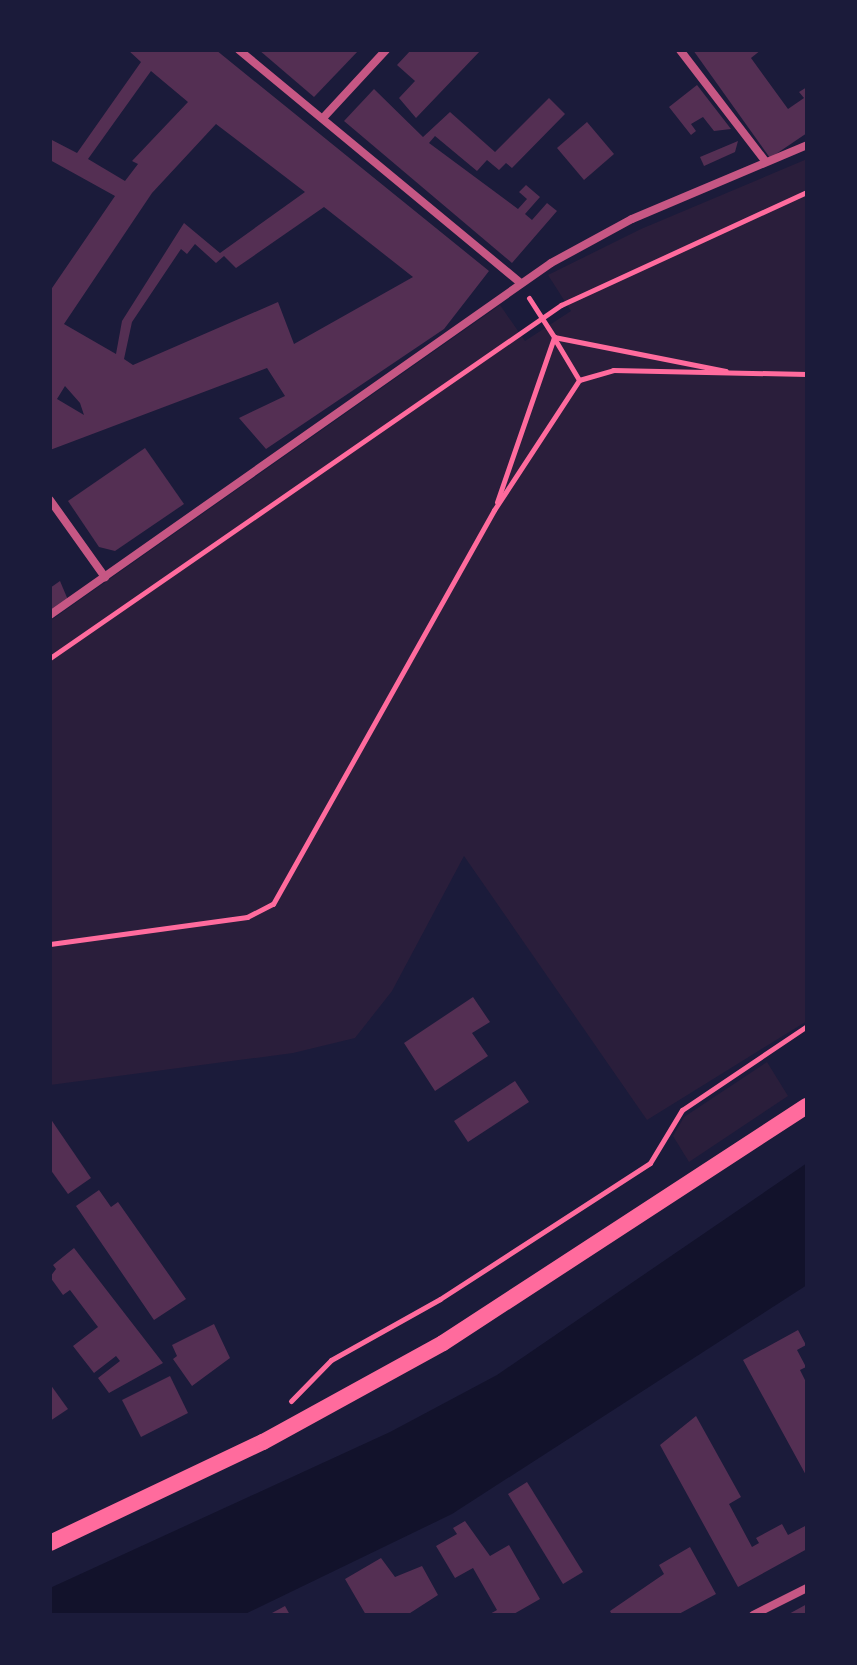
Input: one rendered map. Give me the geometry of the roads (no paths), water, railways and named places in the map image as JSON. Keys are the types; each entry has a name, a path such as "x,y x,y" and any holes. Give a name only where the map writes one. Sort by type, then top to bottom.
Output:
{"main road":[{"path":"50,1543 263,1442 443,1343 807,1106"}],"street":[{"path":"239,50 521,283"},
{"path":"323,118 386,50"},
{"path":"680,50 766,162"},
{"path":"50,615 521,283 632,219 807,145"},
{"path":"50,500 105,577"},
{"path":"753,1615 807,1588"}]}
